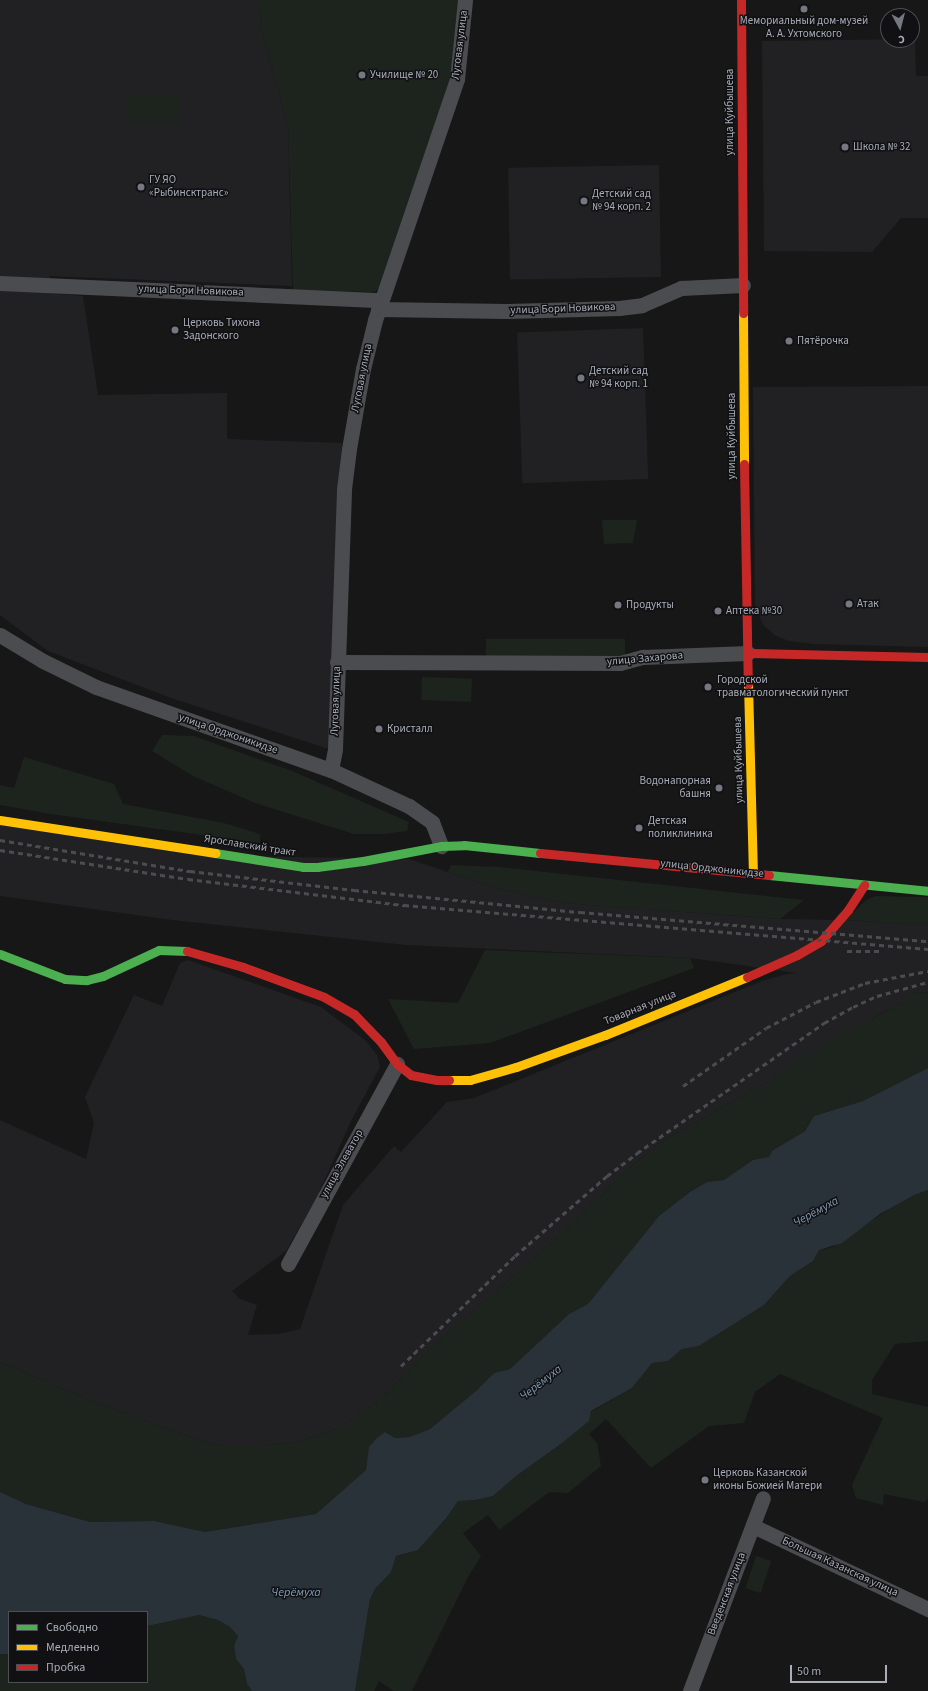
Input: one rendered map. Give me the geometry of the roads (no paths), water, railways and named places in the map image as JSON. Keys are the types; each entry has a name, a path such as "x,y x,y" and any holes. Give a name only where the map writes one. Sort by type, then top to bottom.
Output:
{"street":[{"name":"Луговая улица","path":"331,770 335,749 337,662 346,469 363,368 380,305 454,92 460,64 465,0"},
{"name":"улица Куйбышева","path":"741,0 745,572 753,873"},
{"name":"улица Бори Новикова","path":"0,283 506,311 619,308 642,305 681,288 743,285"},
{"name":"улица Орджоникидзе","path":"0,635 43,661 96,687 331,770 409,806 432,822 441,846"},
{"name":"улица Захарова","path":"337,662 620,663 643,657 748,653 824,656 928,657"},
{"name":"Ярославский тракт","path":"0,820 303,867 317,867 357,862 441,846 464,845 496,848"},
{"name":"улица Орджоникидзе","path":"496,848 864,885 928,890"},
{"name":"Товарная улица","path":"0,954 65,979 87,980 103,976 160,950 182,950 243,967 324,996 354,1014 381,1042 397,1064 411,1075 437,1080 470,1080 516,1067 605,1035 736,982 811,948 821,941 848,910 864,885"},
{"name":"улица Элеватор","path":"288,1264 397,1064"},
{"name":"Введенская улица","path":"690,1691 763,1498"},
{"name":"Большая Казанская улица","path":"753,1526 928,1609"}],"water":[{"name":"Черёмуха","path":"928,1068 928,1190 914,1195 880,1214 842,1243 819,1250 813,1261 790,1276 764,1305 699,1346 682,1349 668,1361 652,1363 632,1388 591,1411 589,1421 558,1446 516,1476 493,1496 475,1500 458,1501 447,1517 418,1550 396,1556 391,1572 375,1589 370,1599 355,1691 252,1691 247,1684 244,1669 236,1659 234,1646 238,1636 230,1627 218,1620 199,1615 148,1626 148,1611 8,1611 8,1654 0,1654 0,1492 26,1504 90,1522 154,1521 205,1532 316,1514 366,1470 369,1447 377,1438 385,1432 395,1438 410,1437 430,1429 476,1391 494,1373 510,1369 569,1314 588,1304 659,1216 690,1192 707,1182 724,1180 753,1160 769,1157 772,1151 805,1131 814,1116 863,1101"}],"railway":[{"path":"0,840 190,871 354,890 580,912 928,941"},
{"path":"0,850 188,879 404,905 928,949"},
{"path":"847,951 882,951"},
{"path":"683,1086 766,1028 816,1002 865,983 928,971"},
{"path":"401,1366 515,1256 607,1176 637,1153 824,1023 877,996 928,982"}],"place":[{"name":"Мемориальный дом-музей А. А. Ухтомского","path":"804,9"},
{"name":"Училище № 20","path":"362,75"},
{"name":"Школа № 32","path":"845,147"},
{"name":"ГУ ЯО «Рыбинсктранс»","path":"141,187"},
{"name":"Детский сад № 94 корп. 2","path":"584,201"},
{"name":"Церковь Тихона Задонского","path":"175,330"},
{"name":"Пятёрочка","path":"789,341"},
{"name":"Детский сад № 94 корп. 1","path":"581,378"},
{"name":"Атак","path":"849,604"},
{"name":"Продукты","path":"618,605"},
{"name":"Аптека №30","path":"718,611"},
{"name":"Городской травматологический пункт","path":"708,687"},
{"name":"Кристалл","path":"379,729"},
{"name":"Водонапорная башня","path":"719,788"},
{"name":"Детская поликлиника","path":"639,828"},
{"name":"Церковь Казанской иконы Божией Матери","path":"705,1480"}]}
